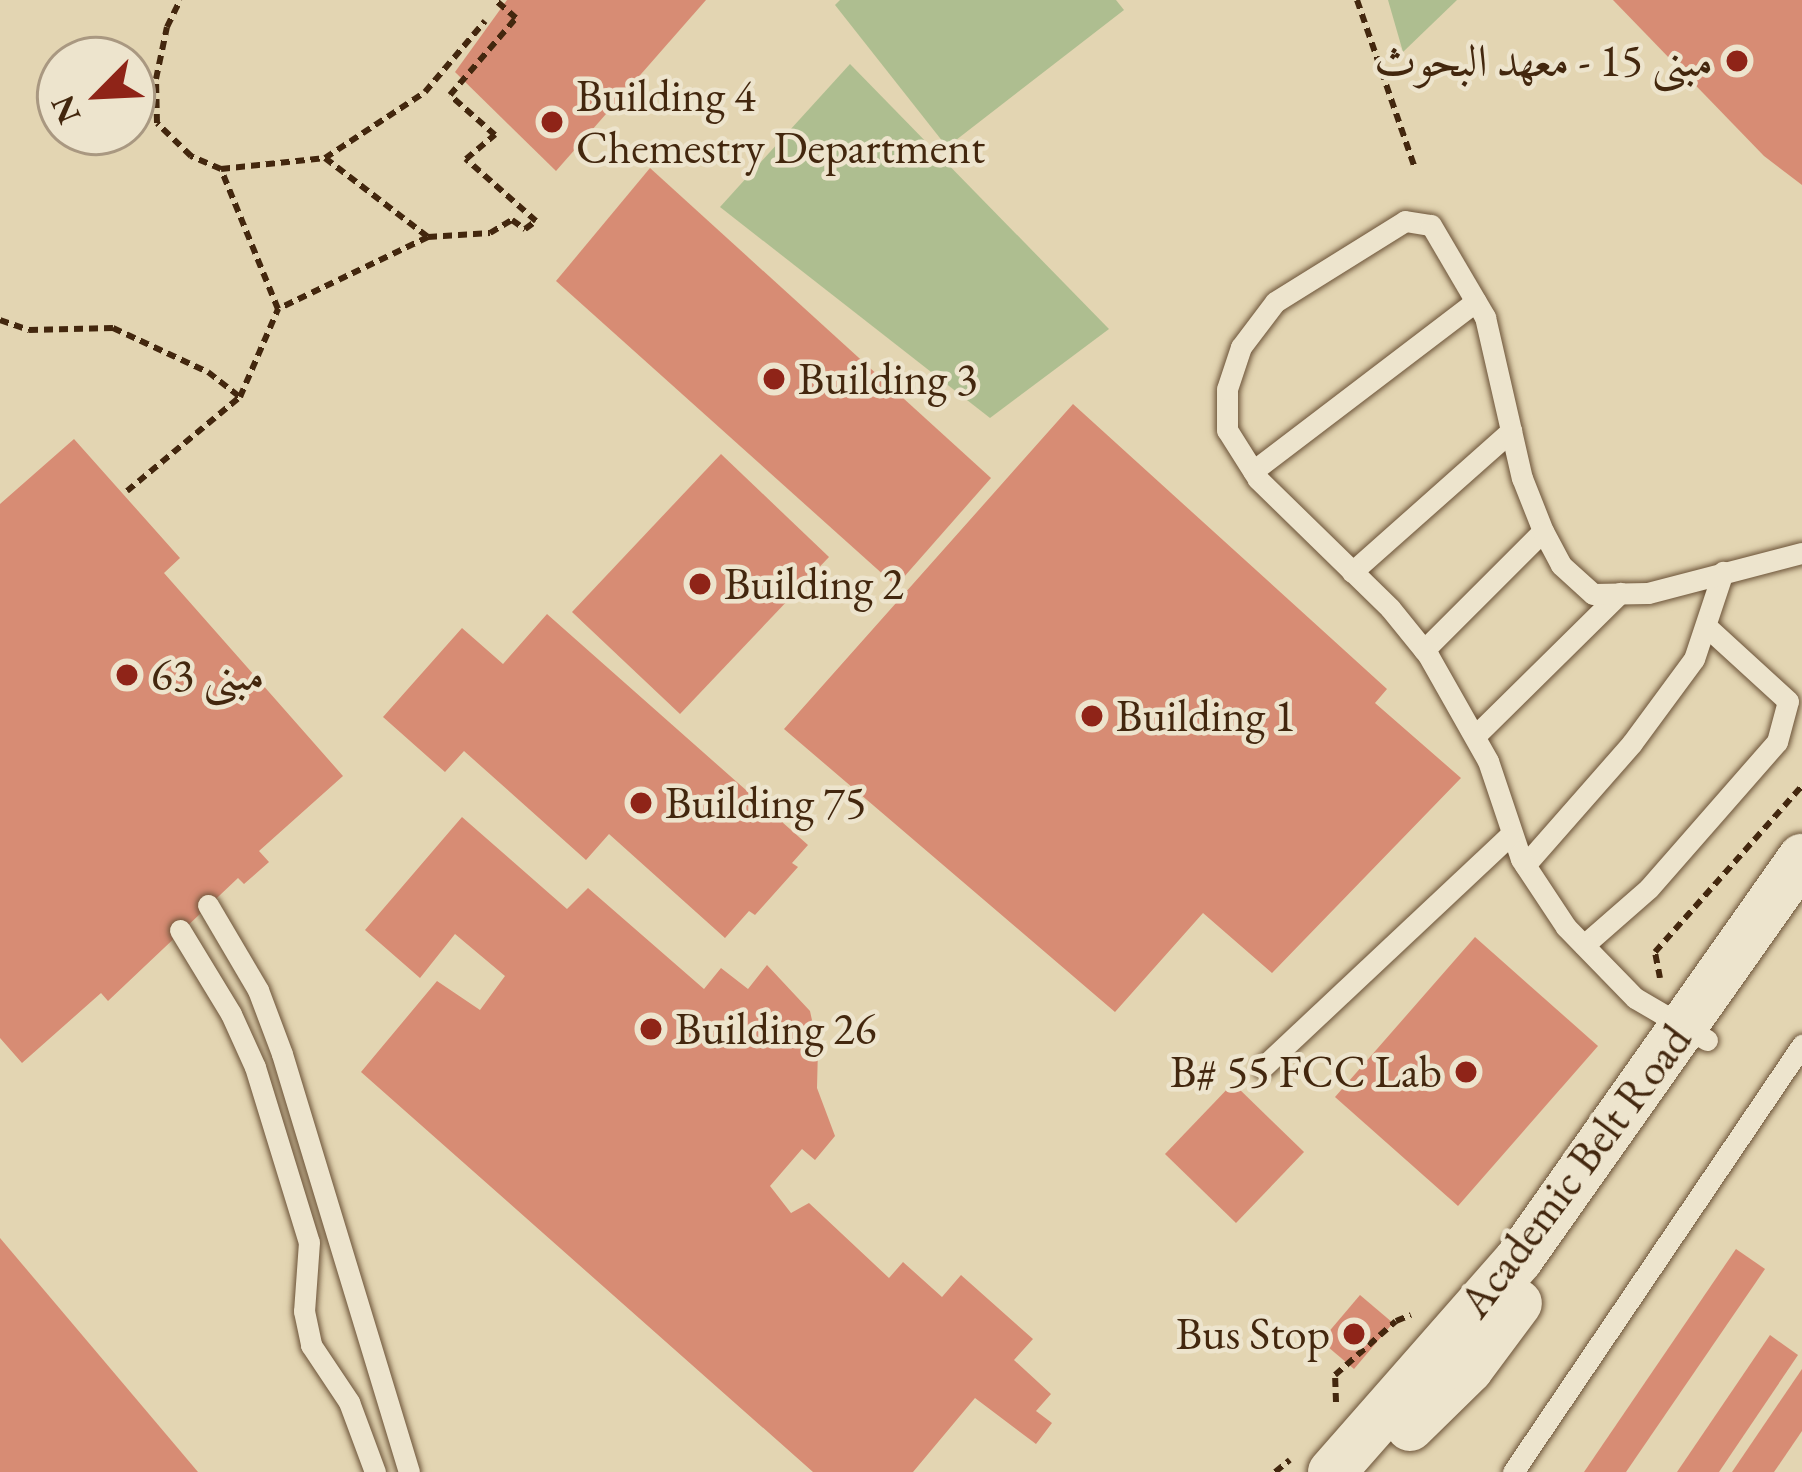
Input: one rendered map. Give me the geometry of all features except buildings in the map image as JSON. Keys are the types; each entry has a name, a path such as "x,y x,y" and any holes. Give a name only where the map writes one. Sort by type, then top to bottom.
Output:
{"street":[{"name":"Academic Belt Road","path":"1319,1459 1519,1259 1682,1019 1802,858"},
{"name":"Academic Belt Road","path":"1364,1472 1469,1369 1682,1019 1802,906"}],"lane":[{"path":"1682,1019 1635,998 1584,945 1525,865 1474,736 1424,650 1253,471 1227,430 1227,389 1240,347 1275,302 1405,221 1431,225 1476,301 1543,531 1561,565 1593,594 1648,593 1802,553"},
{"path":"1253,471 1476,301"},
{"path":"1352,572 1511,431"},
{"path":"1424,650 1543,531"},
{"path":"1525,865 1632,743 1694,659 1723,572"},
{"path":"1474,736 1620,593"},
{"path":"1584,945 1649,888 1777,742 1788,701 1707,627"},
{"path":"1262,1067 1511,834"},
{"path":"208,905 258,990 274,1033 409,1472"},
{"path":"179,930 231,1014 255,1067 309,1242 310,1285 304,1311 311,1345 349,1402 375,1472"},
{"path":"1514,1472 1802,1045"},
{"path":"310,1285 323,1279 353,1287"}],"path":[{"path":"180,0 167,27 156,79 157,123 191,156 220,169 325,158 425,92 485,20"},
{"path":"127,491 240,397 278,309 428,237 490,232 512,220 525,229 536,220 466,160 495,135 450,95 516,18 495,0"},
{"path":"1357,0 1414,167"},
{"path":"325,158 428,237"},
{"path":"220,169 278,309"},
{"path":"0,320 29,330 113,328 208,372 240,397"},
{"path":"1682,1019 1655,952 1802,786"},
{"path":"1337,1421 1335,1375 1396,1321 1430,1307"},
{"path":"1276,1472 1319,1459"}],"green space":[{"path":"840,0 1116,0 1124,10 947,147 835,5"},
{"path":"1388,0 1457,0 1403,52"},
{"path":"850,64 1109,329 990,418 720,207"}],"place":[{"name":"مبنى 15 - معهد البحوث","path":"1737,61"},
{"name":"Building 4 Chemestry Department","path":"552,122"},
{"name":"Building 3","path":"774,379"},
{"name":"Building 2","path":"700,584"},
{"name":"مبنى 63","path":"127,675"},
{"name":"Building 1","path":"1092,716"},
{"name":"Building 75","path":"641,803"},
{"name":"Building 26","path":"651,1029"},
{"name":"B# 55 FCC Lab","path":"1466,1072"},
{"name":"Bus Stop","path":"1354,1334"}]}
